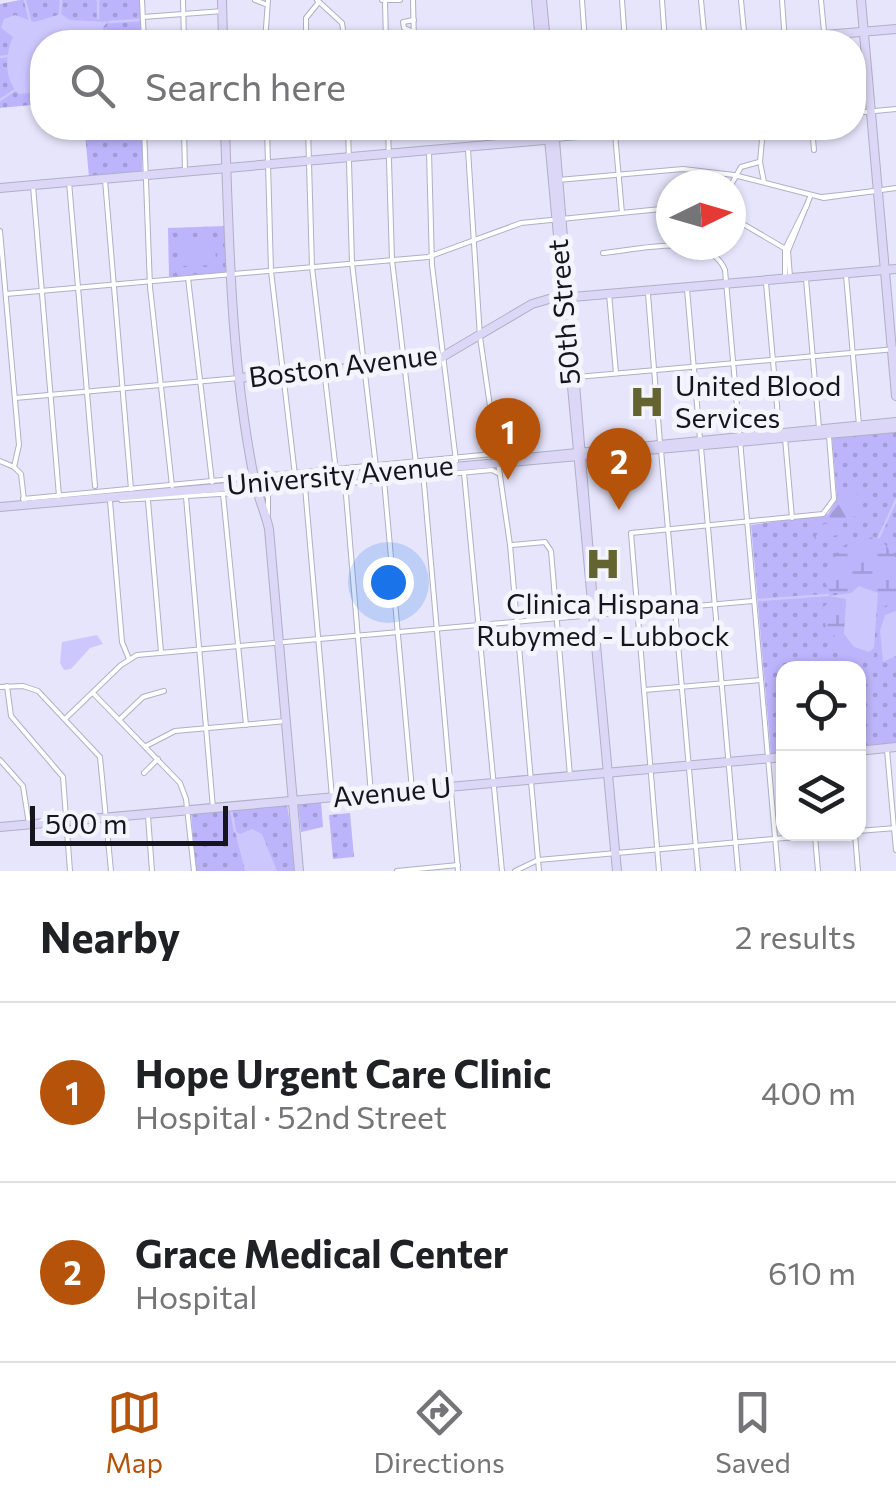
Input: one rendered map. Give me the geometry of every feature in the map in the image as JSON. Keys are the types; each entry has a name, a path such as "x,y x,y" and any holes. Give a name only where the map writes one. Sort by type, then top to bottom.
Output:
{"street":[{"path":"142,0 144,30"},
{"path":"182,0 184,30"},
{"path":"255,0 266,2 265,30"},
{"path":"306,30 306,18 319,0 342,22 343,30"},
{"path":"385,30 384,1 400,0"},
{"path":"414,0 414,30"},
{"path":"540,0 542,30"},
{"path":"582,0 584,30"},
{"path":"622,0 625,30"},
{"path":"662,0 665,30"},
{"path":"702,0 704,30"},
{"path":"742,0 744,30"},
{"path":"782,0 784,30"},
{"path":"822,0 824,30"},
{"path":"861,0 864,30"},
{"path":"143,17 183,14 224,3 224,30"},
{"path":"409,30 403,22 414,20"},
{"path":"866,32 896,29"},
{"path":"866,55 896,396"},
{"path":"866,111 896,109"},
{"path":"144,140 150,281 172,486"},
{"path":"184,140 185,172"},
{"path":"225,140 230,274 239,378 253,483 269,529"},
{"path":"267,140 271,270 280,374 295,475"},
{"path":"308,140 312,267 321,371 336,471"},
{"path":"348,140 352,264 361,367 398,632 412,790"},
{"path":"388,140 392,260 401,364 422,471 458,868 397,871"},
{"path":"0,188 542,140"},
{"name":"50th Street","path":"552,140 559,218"},
{"name":"50th Street","path":"552,140 616,871"},
{"path":"616,140 622,213"},
{"path":"762,140 760,162 764,182"},
{"path":"813,140 814,150"},
{"path":"468,147 480,336 510,545 539,871"},
{"path":"429,150 431,256 440,359 456,461"},
{"path":"739,170 760,162"},
{"path":"558,180 656,171"},
{"path":"746,177 810,196 896,188"},
{"path":"104,178 132,490"},
{"path":"69,182 96,495"},
{"path":"32,185 59,496"},
{"path":"788,278 787,250 810,196"},
{"path":"6,294 431,256 521,222 656,210"},
{"path":"746,226 787,250"},
{"path":"0,231 19,453 14,467"},
{"path":"603,253 656,248"},
{"path":"720,260 726,284 778,871"},
{"name":"Boston Avenue","path":"14,398 440,359 532,304 896,269"},
{"path":"846,273 859,428"},
{"path":"806,276 819,428"},
{"path":"188,278 197,382 212,482"},
{"path":"766,280 779,428"},
{"path":"687,287 738,871"},
{"path":"648,290 698,871"},
{"path":"609,294 616,373"},
{"path":"0,338 9,337"},
{"path":"572,377 894,349"},
{"path":"700,442 829,434 896,424"},
{"path":"740,439 819,428 859,428"},
{"path":"660,871 631,533 823,514 832,507 834,495 829,434"},
{"path":"784,438 792,518"},
{"name":"University Avenue","path":"110,498 700,442"},
{"path":"422,471 456,461 490,458 497,463"},
{"path":"0,460 21,474 24,502 246,479 253,483"},
{"path":"422,471 464,473 497,463"},
{"path":"121,500 223,494 259,478 336,471 378,473"},
{"path":"299,871 268,491 345,483 378,473"},
{"name":"University Avenue","path":"0,507 96,495 121,500 253,483 268,491 378,473"},
{"path":"464,473 502,871"},
{"path":"345,483 371,794"},
{"path":"305,487 332,797"},
{"path":"223,494 246,725"},
{"path":"186,497 213,808"},
{"path":"110,498 122,642 129,659"},
{"path":"148,501 160,652"},
{"path":"510,545 548,544 570,776"},
{"path":"65,719 129,659 160,652 754,601"},
{"path":"644,690 761,680"},
{"path":"70,871 60,771 11,716 4,687 38,691 100,757 111,871"},
{"path":"119,720 143,697 164,691"},
{"path":"92,692 180,783 188,810 194,871"},
{"path":"146,747 166,733 286,721"},
{"path":"866,750 892,748 896,850"},
{"name":"Avenue U","path":"0,827 776,758"},
{"path":"0,760 22,784 29,824"},
{"path":"144,773 158,760"},
{"path":"148,814 152,871"},
{"path":"866,831 895,828"},
{"path":"515,871 538,860 775,838"},
{"path":"816,841 818,871"},
{"path":"857,841 858,871"}],"green space":[{"path":"20,0 140,0 141,30 30,30 30,105 0,108 0,4"},
{"path":"86,140 142,140 142,171 89,177"},
{"path":"225,226 226,272 169,277 168,228"},
{"path":"215,238 216,265 180,266 180,239"},
{"path":"896,431 896,745 866,747 866,661 776,661 776,755 771,755 751,525 828,514 837,499 832,437"},
{"path":"850,491 857,492 857,500 864,504 855,506 862,512 861,518 848,515 840,526 846,532 853,521 853,539 844,546 824,542 841,540 838,535 814,539 824,524 833,524 829,516"},
{"path":"879,537 896,558 896,600 876,611 878,595 864,587 849,594 830,592 824,580 837,553"},
{"path":"838,596 847,601 843,622 846,632 859,649 874,648 874,659 853,657 826,627 822,608"},
{"path":"321,802 323,827 301,832 298,804"},
{"path":"287,804 297,871 196,871 191,813"},
{"path":"350,813 354,857 333,859 329,815"}],"shaded area":[{"path":"61,14 70,20 108,22 104,30 30,30 30,93 19,94 8,75 7,59 13,37 1,28 4,19 15,15 34,22"},
{"path":"859,586 878,593 874,648 869,652 854,647 844,634 846,599 828,596 851,593"},
{"path":"896,611 896,656 883,662 880,631 885,615"},
{"path":"97,635 103,644 90,648 71,669 64,670 60,663 62,642"},
{"path":"252,829 262,834 277,871 245,871 235,831 240,834"}],"waterway":[{"path":"25,0 30,21"},
{"path":"60,14 61,0"},
{"path":"98,0 98,18"},
{"path":"109,22 140,20"},
{"path":"0,57 8,56"},
{"path":"0,100 15,90"},
{"path":"879,537 896,500"},
{"path":"759,600 828,595"},
{"path":"231,810 235,831"}],"place":[{"name":"United Blood Services","path":"647,402"},
{"name":"Hope Urgent Care Clinic","path":"508,480"},
{"name":"Grace Medical Center","path":"619,510"},
{"name":"Clinica Hispana Rubymed - Lubbock","path":"603,564"}]}
